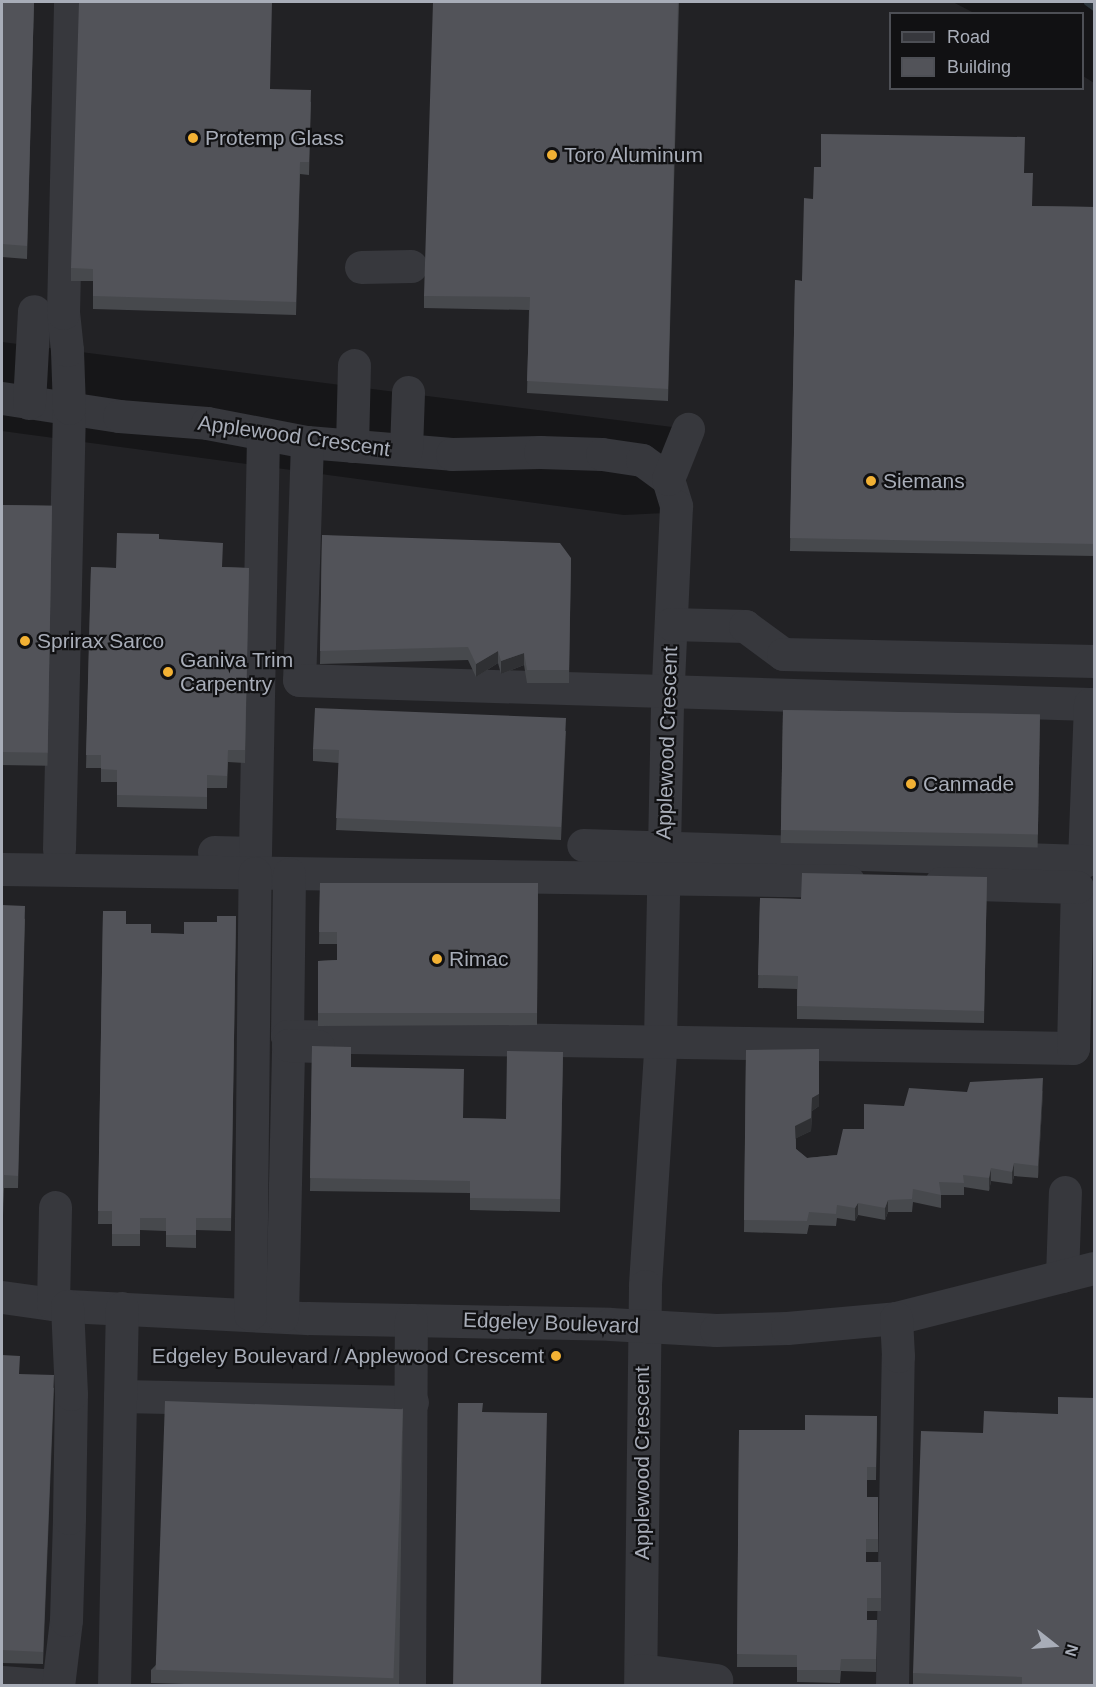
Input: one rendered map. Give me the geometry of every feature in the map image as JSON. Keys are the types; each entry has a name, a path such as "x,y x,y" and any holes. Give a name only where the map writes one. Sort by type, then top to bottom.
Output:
{"street":[{"path":"70,2 63,312 78,410 85,479"},
{"path":"361,267 411,266"},
{"path":"15,400 32,347 34,311"},
{"path":"32,347 68,350"},
{"path":"352,446 354,365"},
{"path":"406,450 408,392"},
{"name":"Applewood Crescent","path":"15,400 78,410 207,423 307,442 452,454 540,452 602,454 642,460 668,479 676,506 670,624 660,1046 644,1326 641,1678"},
{"path":"78,410 68,849 255,853 263,434"},
{"path":"668,479 688,429"},
{"path":"2,869 580,878 664,862 1084,861 1090,704 299,680 307,442"},
{"path":"670,624 745,626 783,654 1095,661"},
{"path":"266,1315 288,1045 1073,1048 1077,887 664,862 583,845"},
{"path":"255,873 266,1315"},
{"path":"289,874 287,1036 660,1046 732,1054"},
{"path":"1062,1276 1065,1192"},
{"path":"2,1682 57,1686 66,1620 71,1394 60,1305 55,1207"},
{"name":"Edgeley Boulevard","path":"2,1297 60,1305 266,1315 716,1330 788,1328 896,1318 1095,1268"},
{"path":"114,1686 122,1308"},
{"path":"892,1686 898,1356 896,1318"},
{"path":"409,1686 411,1320"},
{"path":"120,1396 412,1402"},
{"path":"641,1678 716,1680"}],"shaded area":[{"path":"2,2 953,2 972,12 889,12 889,90 1084,90 1084,77 1094,83 1094,1685 2,1685 2,431 624,515 685,512 688,429 2,342"}],"building":[{"path":"2,2 34,2 27,246 2,244"},
{"name":"Protemp Glass","path":"79,2 272,2 270,89 311,90 309,162 300,162 296,302 93,296 93,269 71,268"},
{"name":"Toro Aluminum","path":"433,2 678,2 668,389 527,381 530,297 424,296"},
{"path":"821,134 1025,137 1024,173 1033,173 1032,206 1095,207 1095,544 790,538 795,280 802,281 804,198 813,199 814,167 821,167"},
{"name":"Sprirax Sarco","path":"2,505 52,506 48,753 2,752"},
{"name":"Ganiva Trim Carpentry","path":"117,533 159,534 159,539 223,543 222,567 249,568 245,750 228,750 227,776 207,775 207,797 117,795 117,770 101,769 101,755 86,755 91,567 116,568"},
{"path":"322,535 560,543 571,558 569,670 527,670 524,653 501,661 498,651 476,664 468,647 320,651"},
{"path":"315,708 566,718 561,827 336,818 339,750 313,749"},
{"name":"Canmade","path":"783,710 1040,714 1038,834 781,830"},
{"path":"802,873 987,877 984,1011 797,1006 798,976 758,975 760,898 801,899"},
{"name":"Rimac","path":"320,883 538,883 537,1013 318,1013 318,961 337,960 337,932 319,932"},
{"path":"2,905 25,906 18,1176 4,1175 3,1204 2,1203"},
{"path":"103,911 126,911 126,924 151,924 151,933 184,934 184,922 217,922 217,916 236,916 231,1218 196,1218 196,1235 166,1235 166,1218 140,1218 140,1234 112,1234 112,1211 98,1211"},
{"path":"312,1046 351,1047 351,1067 464,1069 463,1118 506,1119 507,1051 563,1052 560,1199 470,1198 470,1181 310,1178"},
{"path":"819,1049 819,1094 812,1098 811,1118 795,1126 796,1149 807,1158 837,1155 843,1129 864,1129 864,1104 904,1106 909,1088 967,1092 970,1082 1043,1078 1038,1166 1014,1163 1012,1172 991,1168 989,1178 963,1175 964,1183 939,1182 941,1195 913,1189 912,1199 888,1200 885,1208 858,1203 855,1208 837,1205 836,1214 809,1212 807,1221 744,1220 746,1050"},
{"path":"2,1355 20,1356 19,1374 54,1375 43,1652 2,1650"},
{"path":"1058,1397 1095,1398 1095,1686 1022,1686 1022,1677 913,1673 921,1431 983,1433 984,1411 1058,1414"},
{"path":"165,1401 403,1409 393,1678 156,1670"},
{"path":"458,1403 483,1403 482,1412 547,1413 541,1686 453,1686"},
{"path":"805,1415 877,1416 876,1467 867,1467 867,1497 878,1497 878,1539 866,1539 866,1562 881,1562 881,1598 867,1598 867,1620 877,1620 876,1659 841,1659 840,1670 797,1670 797,1655 737,1654 739,1430 805,1430"}],"waterway":[{"path":"1087,2 1094,7"}],"place":[{"name":"Protemp Glass","path":"193,138"},
{"name":"Toro Aluminum","path":"552,155"},
{"name":"Siemans","path":"871,481"},
{"name":"Sprirax Sarco","path":"25,641"},
{"name":"Ganiva Trim Carpentry","path":"168,672"},
{"name":"Canmade","path":"911,784"},
{"name":"Rimac","path":"437,959"},
{"name":"Edgeley Boulevard / Applewood Crescemt","path":"556,1356"}]}
